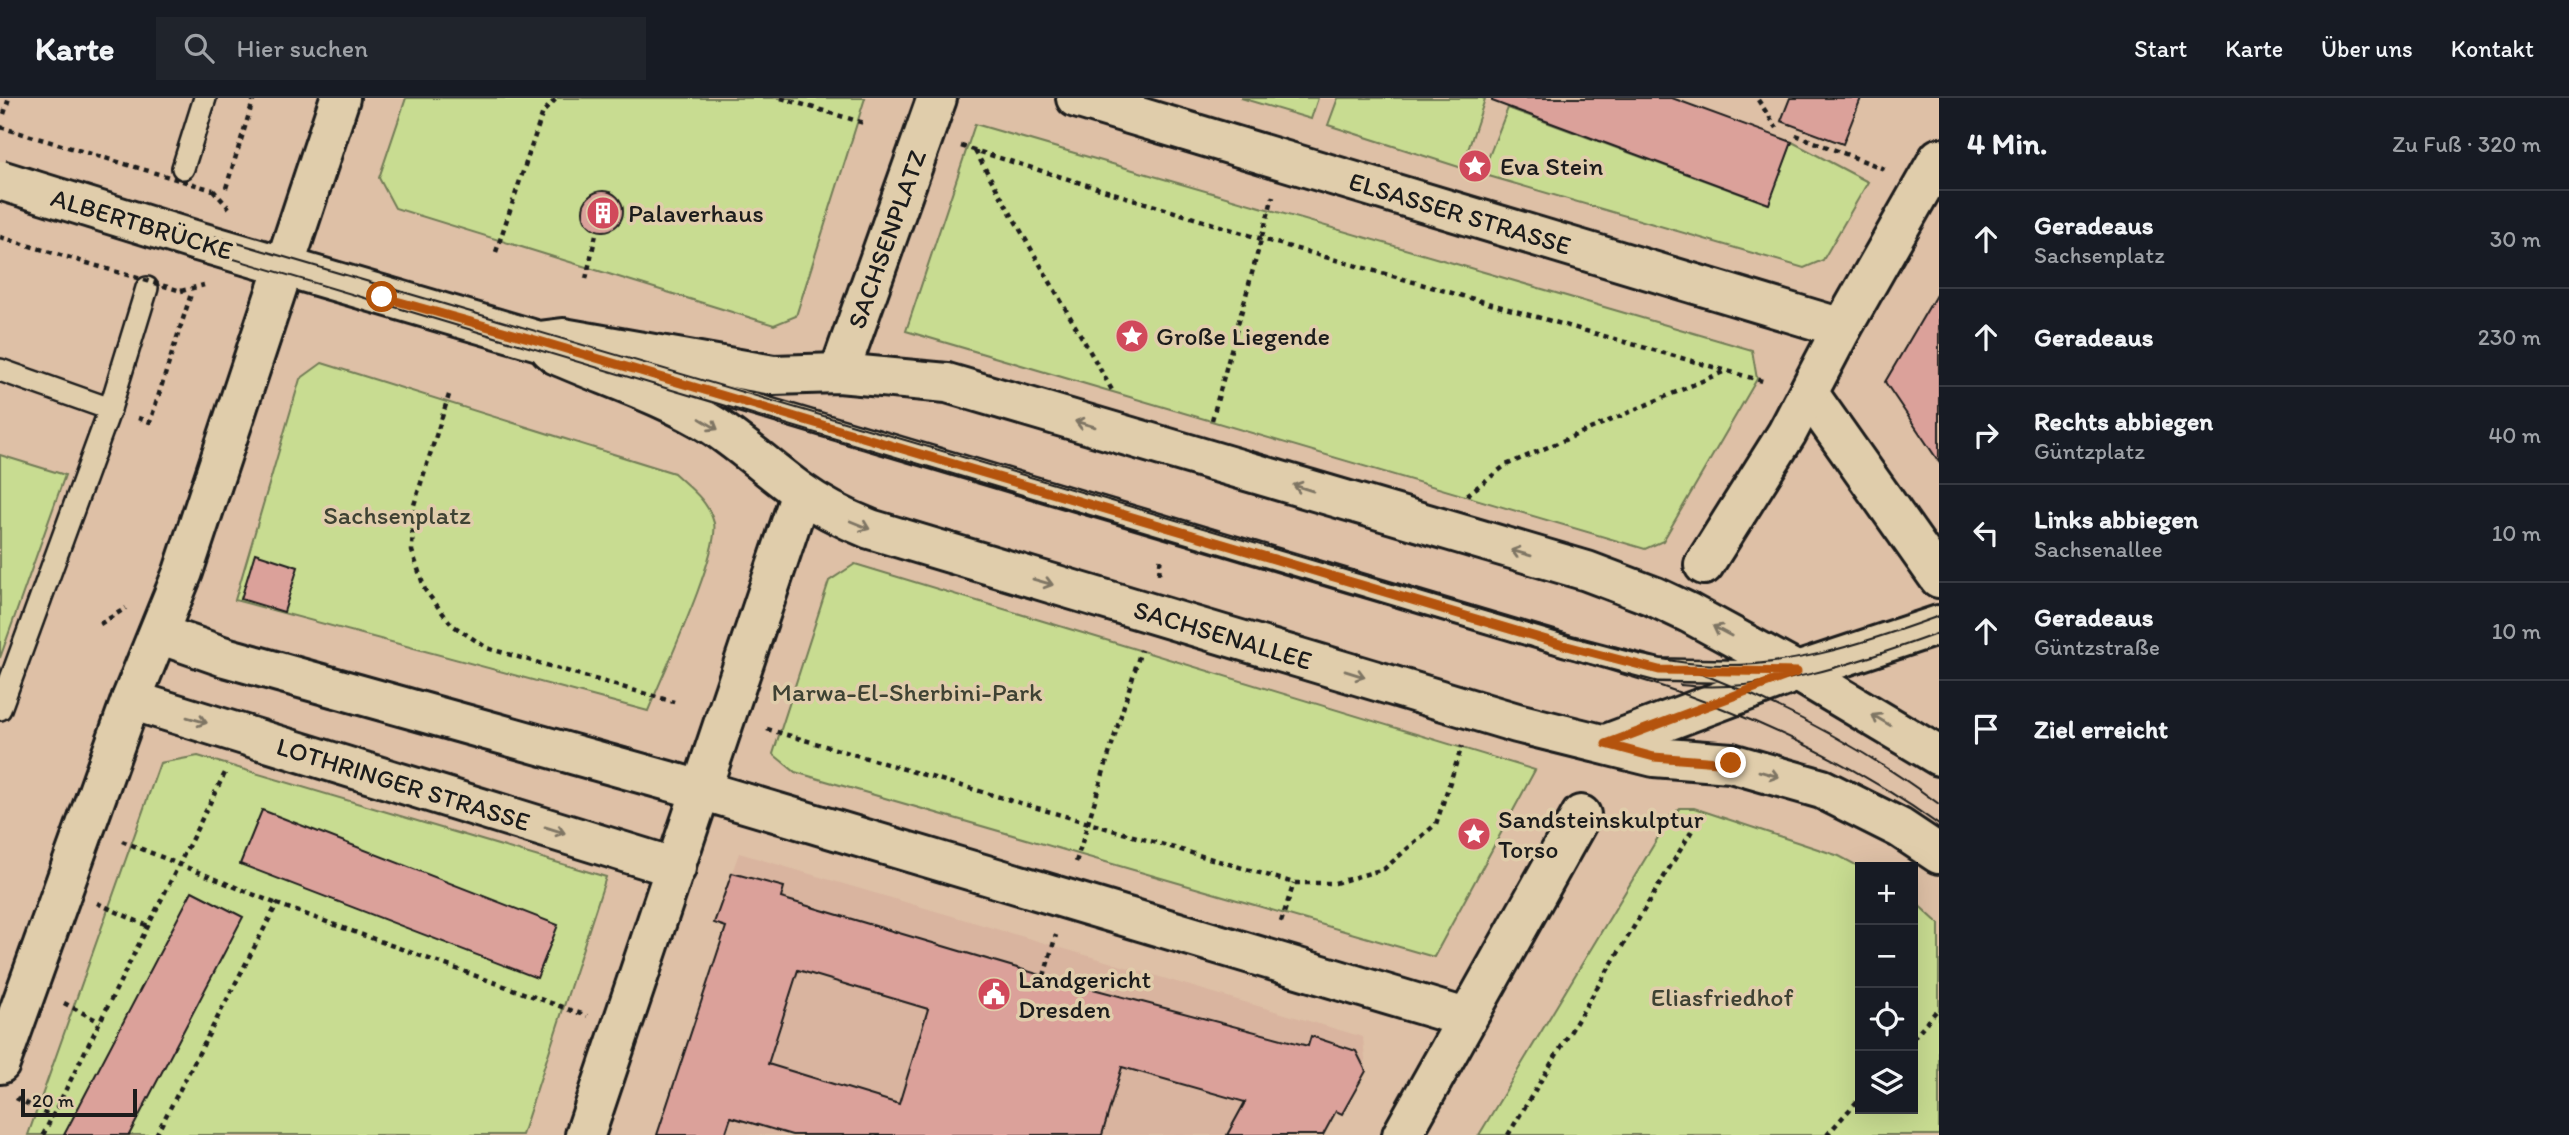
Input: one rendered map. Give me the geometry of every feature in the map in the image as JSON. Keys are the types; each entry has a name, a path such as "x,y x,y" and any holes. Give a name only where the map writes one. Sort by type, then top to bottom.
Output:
{"street":[{"path":"6,1080 65,887 131,700 183,572 340,98"},
{"name":"SACHSENPLATZ","path":"839,373 937,98"},
{"name":"ELSASSER STRASSE","path":"1076,98 1842,328"},
{"path":"1704,565 1787,433 1842,328 1932,171"},
{"name":"ALBERTBRÜCKE","path":"0,180 284,266"},
{"path":"284,266 539,341 557,355 679,408 711,425 745,448 801,493 585,1135"},
{"path":"539,341 563,338 773,376 839,373 947,383 1587,571 1689,613 1939,755"},
{"path":"1808,394 1939,578"},
{"name":"SACHSENALLEE","path":"801,493 843,518 870,529 1517,723 1654,757 1731,763 1822,789 1900,828 1939,854"},
{"path":"1606,744 1797,672 1939,625"},
{"path":"159,634 225,657 701,790 1466,1018"},
{"name":"LOTHRINGER STRASSE","path":"131,700 676,867"},
{"path":"1402,1135 1581,815"}],"lane":[{"path":"183,168 205,98"},
{"path":"0,709 110,409 147,288"},
{"path":"539,341 1567,646 1659,670 1797,672"},
{"path":"0,370 110,409"}],"path":[{"path":"4,114 9,98"},
{"path":"226,188 254,98"},
{"path":"496,252 543,112 557,98"},
{"path":"781,98 864,123"},
{"path":"1757,99 1777,128"},
{"path":"0,127 214,190"},
{"path":"1796,135 1932,171"},
{"path":"960,146 1262,239 1766,382"},
{"path":"975,151 1113,392"},
{"path":"1209,430 1273,195"},
{"path":"586,279 597,230"},
{"path":"0,237 181,290"},
{"path":"150,422 191,294"},
{"path":"1462,504 1465,496 1506,465 1724,371"},
{"path":"449,395 413,508 412,551 425,590 452,625 487,648 674,702"},
{"path":"1073,872 1143,642"},
{"path":"767,729 1294,883 1335,883 1384,870 1436,824 1464,738"},
{"path":"43,1135 245,734"},
{"path":"1508,1135 1696,824"},
{"path":"87,827 277,904 621,1028"},
{"path":"65,887 148,926"},
{"path":"156,1135 277,904"},
{"path":"1044,976 1052,949"},
{"path":"1918,1032 1939,1007"},
{"path":"6,1080 52,1116"},
{"path":"1827,1135 1855,1104"}],"shaded area":[{"name":"Landgericht Dresden","path":"739,853 1363,1037 1366,1071 1342,1114 1336,1112 1322,1135 656,1135 726,927 714,923"}],"green space":[{"path":"406,98 865,98 796,316 774,325 395,208 379,178"},
{"path":"1241,98 1318,98 1311,119"},
{"path":"1338,98 1485,99 1462,168 1328,125"},
{"path":"1508,108 1768,204 1792,142 1868,182 1823,260 1804,268 1482,174"},
{"path":"975,124 1752,350 1757,379 1663,541 1645,549 906,331"},
{"name":"Sachsenplatz","path":"322,363 674,473 698,495 714,523 708,560 677,644 648,711 235,600 300,379"},
{"path":"0,455 65,475 0,658"},
{"name":"Marwa-El-Sherbini-Park","path":"855,564 1535,770 1434,957 795,772 773,754 829,581"},
{"path":"198,756 606,877 522,1135 28,1135 160,763"},
{"name":"Eliasfriedhof","path":"1680,808 1694,808 1839,856 1855,864 1855,1114 1918,1114 1918,905 1939,924 1939,1135 1479,1135 1671,816"}],"building":[{"path":"1492,98 1672,98 1792,142 1769,204 1492,101"},
{"path":"1790,98 1861,98 1843,144 1781,121"},
{"name":"Palaverhaus","path":"603,191 617,197 623,211 617,225 603,231 589,225 583,211 589,197"},
{"path":"1939,290 1939,462 1885,382"},
{"path":"255,553 298,567 284,612 241,599"},
{"path":"262,810 558,925 537,978 240,864"},
{"name":"Landgericht Dresden","path":"732,873 784,887 781,898 1044,976 1308,1046 1311,1036 1356,1051 1366,1071 1342,1114 1336,1111 1323,1135 1227,1135 1245,1102 1122,1067 1102,1135 792,1135 731,1117 725,1135 657,1135 726,927 714,923","holes":["798,970 928,1009 899,1104 768,1064"]},
{"path":"192,891 243,917 129,1135 64,1135"}],"tram line":[{"path":"0,173 1634,653 1700,664 1762,663 1822,653 1939,616"},
{"path":"0,189 1652,683 1728,711 1801,743 1872,781 1939,825"},
{"path":"1680,685 1746,685 1812,674 1939,633"},
{"path":"1686,668 1752,695 1817,727 1880,763 1939,804"}],"place":[{"name":"Eva Stein","path":"1475,166"},
{"name":"Palaverhaus","path":"603,213"},
{"name":"Große Liegende","path":"1132,336"},
{"name":"Sandsteinskulptur Torso","path":"1474,834"},
{"name":"Landgericht Dresden","path":"994,994"}],"route":[{"path":"382,297 539,341 1567,646 1659,670 1797,672 1606,744 1654,757 1731,763"}]}
